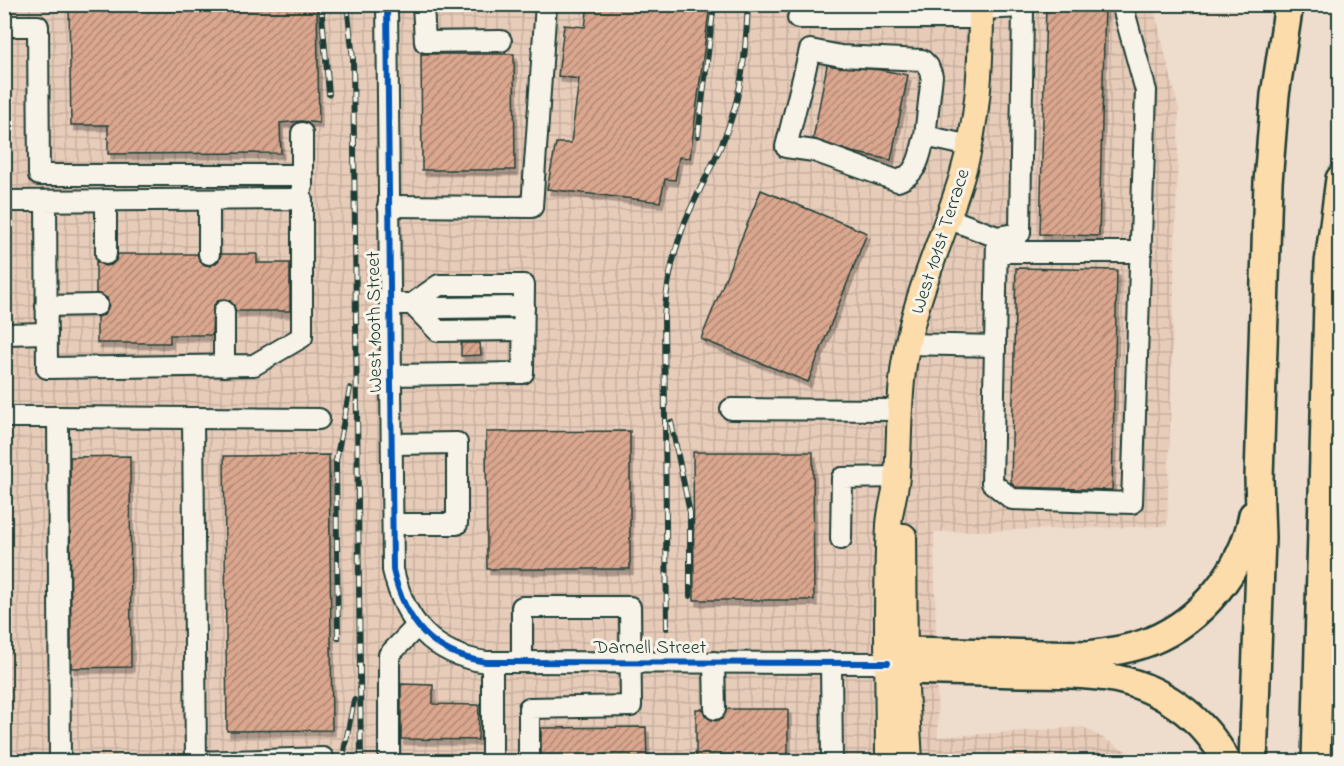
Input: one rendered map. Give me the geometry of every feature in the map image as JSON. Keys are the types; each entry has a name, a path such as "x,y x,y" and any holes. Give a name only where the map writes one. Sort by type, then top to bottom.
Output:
{"highway":[{"path":"1253,762 1261,538 1259,477 1268,182 1275,95 1289,4"},
{"path":"1316,762 1329,263 1340,179"},
{"path":"899,661 1088,655 1127,648 1151,641 1171,631 1189,618 1213,595 1236,563 1251,522 1259,477"},
{"path":"899,661 1108,677 1130,682 1173,702 1190,715 1214,741 1227,762"}],"main road":[{"name":"West 101st Terrace","path":"888,762 899,661 904,519 897,477 899,410 907,344 925,277 970,147 978,99 981,10"},
{"name":"West 101st Terrace","path":"899,661 910,762"}],"street":[{"name":"West 100th Street","path":"387,4 393,570 399,595 409,616 419,629"},
{"path":"423,4 425,42 501,41"},
{"path":"388,206 532,207 546,4"},
{"path":"997,244 992,483 1012,499 1132,503 1146,92 1122,4"},
{"path":"798,18 1025,6 1020,233 997,244"},
{"path":"4,26 38,26 39,175 302,175"},
{"path":"810,50 841,56 922,60 928,66 932,76 925,136 914,171 898,181 814,151 786,147 810,50"},
{"path":"46,201 47,368 254,365 302,337 302,133"},
{"path":"925,136 970,147"},
{"path":"84,175 84,201"},
{"path":"4,201 302,199"},
{"path":"209,200 209,254"},
{"path":"106,201 106,254"},
{"path":"947,218 997,244 1141,252"},
{"path":"390,304 412,304 439,285 524,285 523,373 391,375"},
{"path":"412,304 438,331 524,318"},
{"path":"46,306 97,305"},
{"path":"224,311 224,366"},
{"path":"4,334 47,333"},
{"path":"907,344 995,346"},
{"path":"732,408 899,410"},
{"path":"4,417 319,419"},
{"path":"58,417 60,762"},
{"path":"194,418 196,761 323,758"},
{"path":"392,444 457,443 457,524 393,524"},
{"path":"841,539 842,478 897,477"},
{"path":"522,662 522,607 630,607 631,706 529,708 529,762"},
{"path":"389,762 389,655 419,629"},
{"name":"Darnell Street","path":"419,629 451,653 472,660 492,662 899,661"},
{"path":"492,662 492,762"},
{"path":"714,662 715,709"},
{"path":"831,662 832,762"}],"shaded area":[{"path":"4,5 1153,5 1179,110 1167,526 934,532 938,737 1083,727 1144,761 5,761"}],"building":[{"path":"588,4 710,4 690,158 679,157 675,180 665,179 660,202 547,189 556,143 571,143 579,79 558,76 564,25 585,27"},
{"path":"1046,4 1105,4 1099,236 1040,234"},
{"path":"317,5 319,123 301,121 280,123 281,153 108,154 108,125 71,125 69,10"},
{"path":"421,54 514,54 515,170 422,170"},
{"path":"827,65 908,75 891,160 852,152 813,139"},
{"path":"761,190 867,233 808,382 701,339"},
{"path":"118,254 197,254 203,264 210,266 219,260 221,254 257,254 257,263 290,263 290,311 236,311 230,301 223,299 213,306 212,335 170,335 170,343 97,343 97,317 104,315 109,305 107,298 96,293 96,261 105,266 111,265"},
{"path":"1016,268 1117,270 1112,490 1016,487 1011,483"},
{"path":"461,343 480,343 481,355 461,356"},
{"path":"630,431 630,569 487,569 486,432"},
{"path":"693,452 813,452 814,600 694,600"},
{"path":"329,455 332,730 227,731 224,456"},
{"path":"130,456 131,667 71,668 70,457"},
{"path":"401,684 433,685 433,704 479,705 478,740 401,739"},
{"path":"696,709 703,709 705,716 715,721 722,719 727,709 788,709 788,762 696,762"},
{"path":"646,727 647,762 541,762 541,728"}],"railway":[{"path":"321,4 329,94"},
{"path":"347,4 353,59 361,762"},
{"path":"698,136 714,4"},
{"path":"667,628 665,304 677,245 723,141 737,100 744,59 748,4"},
{"path":"338,638 336,461 350,388"},
{"path":"671,422 690,513 690,596"},
{"path":"342,762 354,700"}],"cycle path":[{"path":"387,4 393,570 398,589 413,620 436,643 450,652 486,662 888,663"}]}
